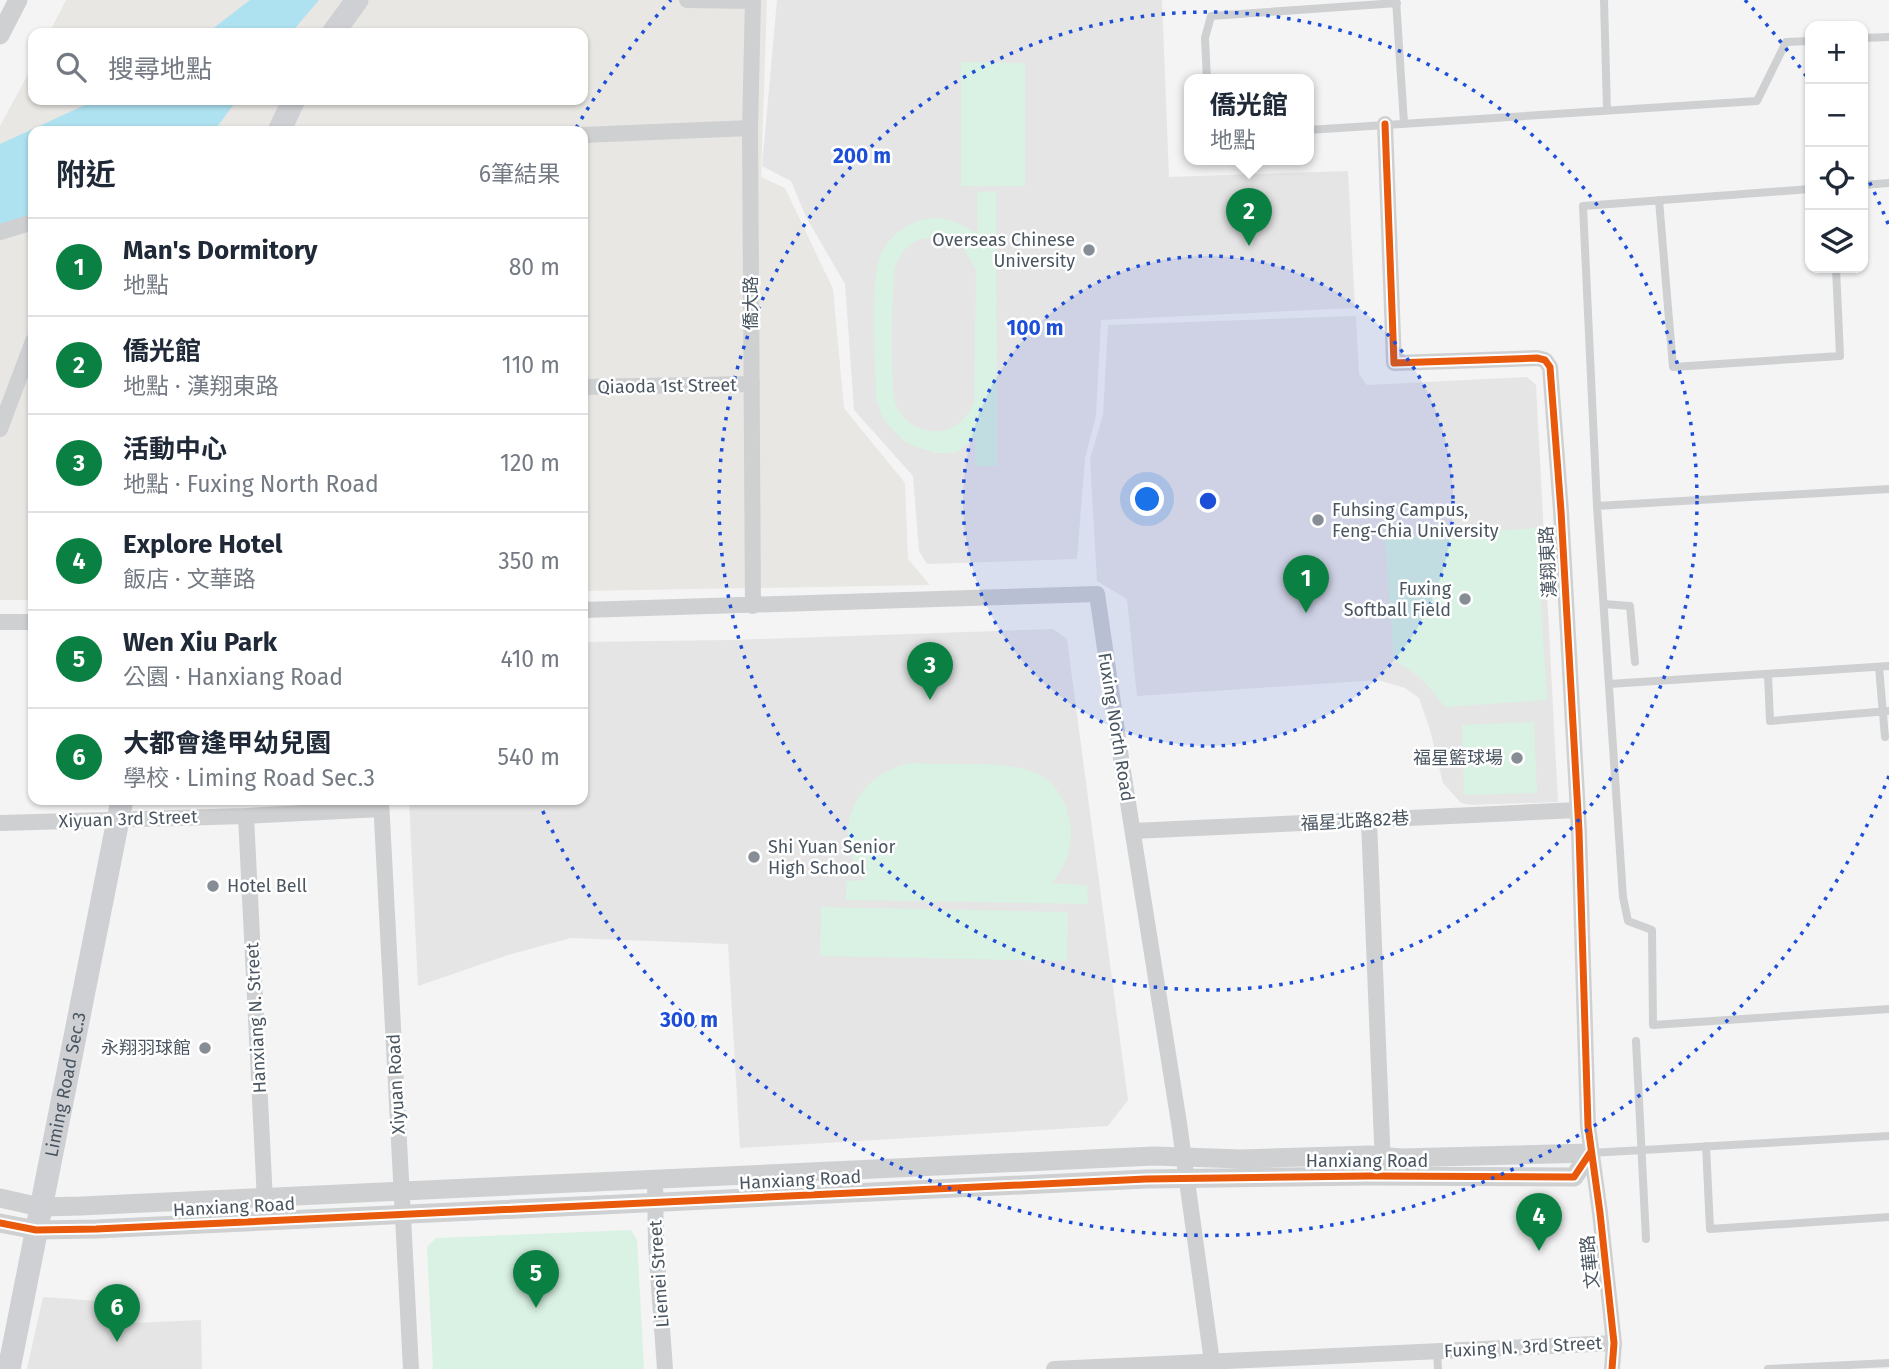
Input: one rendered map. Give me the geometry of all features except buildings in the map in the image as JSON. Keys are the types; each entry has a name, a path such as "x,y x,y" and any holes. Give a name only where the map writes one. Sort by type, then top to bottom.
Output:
{"main road":[{"path":"337,28 357,0"},
{"path":"281,126 292,105"},
{"name":"Liming Road Sec.3","path":"9,1369 120,809"}],"street":[{"path":"0,35 18,0"},
{"path":"687,0 753,1"},
{"name":"僑大路","path":"753,1 750,128 753,606"},
{"name":"漢翔東路","path":"1385,124 1394,363 1537,358 1545,360 1550,367 1562,519 1577,810 1590,1153"},
{"path":"588,135 750,128"},
{"path":"0,232 28,224"},
{"path":"0,429 28,354"},
{"name":"Qiaoda 1st Street","path":"588,387 752,384"},
{"name":"Fuxing North Road","path":"588,611 1097,594 1212,1365"},
{"path":"0,622 28,622"},
{"name":"Xiyuan 3rd Street","path":"0,823 120,809 246,816 370,805"},
{"name":"Xiyuan Road","path":"381,805 411,1369"},
{"name":"福星北路82巷","path":"1132,831 1577,810"},
{"name":"Hanxiang N. Street","path":"246,816 266,1221"},
{"path":"1368,821 1383,1176"},
{"name":"Hanxiang Road","path":"0,1198 40,1207 1183,1157 1241,1159 1382,1155 1401,1158 1590,1153"},
{"name":"Hanxiang Road","path":"0,1223 36,1230 1155,1179 1574,1177 1590,1153"},
{"name":"文華路","path":"1590,1153 1601,1213 1614,1343 1612,1369"},
{"name":"Liemei Street","path":"655,1180 654,1203 665,1369"},
{"name":"Fuxing N. 3rd Street","path":"1054,1369 1212,1365 1614,1343"}],"lane":[{"path":"1604,0 1607,110"},
{"path":"1207,74 1205,38 1211,16 1397,2 1404,123"},
{"path":"1868,38 1889,37"},
{"path":"1314,130 1757,101 1786,42 1805,41"},
{"path":"1868,185 1889,183"},
{"path":"1805,189 1583,206 1597,506 1623,897 1628,921 1651,930 1653,1026 1889,1009"},
{"path":"1659,200 1673,367 1839,356 1836,273"},
{"path":"1597,506 1889,489"},
{"path":"1604,604 1630,606 1635,662"},
{"path":"1609,684 1889,666"},
{"path":"1879,667 1886,711 1885,737"},
{"path":"1768,674 1770,721 1886,711"},
{"path":"1636,1041 1646,1239"},
{"path":"1590,1153 1889,1136"},
{"path":"1706,1146 1710,1229 1889,1217"},
{"path":"1437,1352 1438,1369"},
{"path":"1768,1369 1889,1363"}],"shaded area":[{"path":"66,0 767,0 761,177 785,188 833,289 844,408 905,483 908,559 930,585 588,591 588,126 28,126 28,600 0,600 0,126 28,74 28,105 588,105 588,28 52,28"},
{"name":"Overseas Chinese University","path":"777,0 1162,0 1169,177 1348,171 1355,308 1101,320 1096,416 1085,458 1077,559 927,564 919,551 913,476 854,410 845,284 806,217 791,181 762,166"},
{"name":"Fuhsing Campus, Feng-Chia University","path":"1356,316 1359,374 1367,385 1527,377 1536,385 1558,802 1472,805 1461,803 1443,783 1419,698 1405,688 1378,680 1137,696 1127,599 1097,581 1090,459 1103,415 1108,325"},
{"name":"Shi Yuan Senior High School","path":"1053,629 1067,639 1128,1100 1108,1126 740,1148 728,944 571,938 508,955 418,986 409,805 588,805 588,642"},
{"path":"43,1297 112,1302 113,1324 201,1320 202,1369 27,1369"}],"green space":[{"path":"961,62 1025,63 1025,186 961,186"},
{"path":"996,191 997,466 975,466 975,437 957,452 948,453 936,453 904,441 882,416 876,398 874,301 882,252 901,229 926,219 950,220 978,235 977,192","holes":["943,236 963,247 976,269 974,402 968,415 959,424 948,429 924,430 903,417 894,397 892,342 895,271 905,250 919,240"]},
{"name":"Fuxing Softball Field","path":"1536,528 1547,700 1445,707 1422,680 1394,661 1385,538"},
{"path":"1534,722 1537,793 1464,795 1462,725"},
{"path":"911,763 1003,766 1032,772 1045,778 1063,801 1071,827 1068,853 1052,883 1087,885 1088,904 846,900 846,881 866,880 854,863 848,844 848,826 853,808 862,792 875,779 892,769"},
{"path":"821,907 1068,912 1067,961 820,956"},
{"path":"631,1230 637,1240 644,1369 433,1369 427,1247 436,1238"}],"water":[{"path":"250,0 319,0 295,28 214,28"},
{"path":"85,105 233,105 218,126 39,126"},
{"path":"28,131 28,215 0,227 0,144"}],"cycle path":[{"path":"1385,124 1394,363 1537,358 1545,360 1550,367 1579,831 1588,1126 1614,1343 1612,1369"},
{"path":"0,1223 36,1230 96,1229 1146,1179 1574,1177 1590,1153"}],"place":[{"name":"僑光館","path":"1249,246"},
{"name":"Overseas Chinese University","path":"1089,250"},
{"name":"Fuhsing Campus, Feng-Chia University","path":"1318,520"},
{"name":"Fuxing Softball Field","path":"1465,599"},
{"name":"Man's Dormitory","path":"1306,613"},
{"name":"活動中心","path":"930,700"},
{"name":"福星籃球場","path":"1517,758"},
{"name":"Shi Yuan Senior High School","path":"754,857"},
{"name":"Hotel Bell","path":"213,886"},
{"name":"永翔羽球館","path":"205,1048"},
{"name":"Explore Hotel","path":"1539,1251"},
{"name":"Wen Xiu Park","path":"536,1308"},
{"name":"大都會逢甲幼兒園","path":"117,1342"}]}
